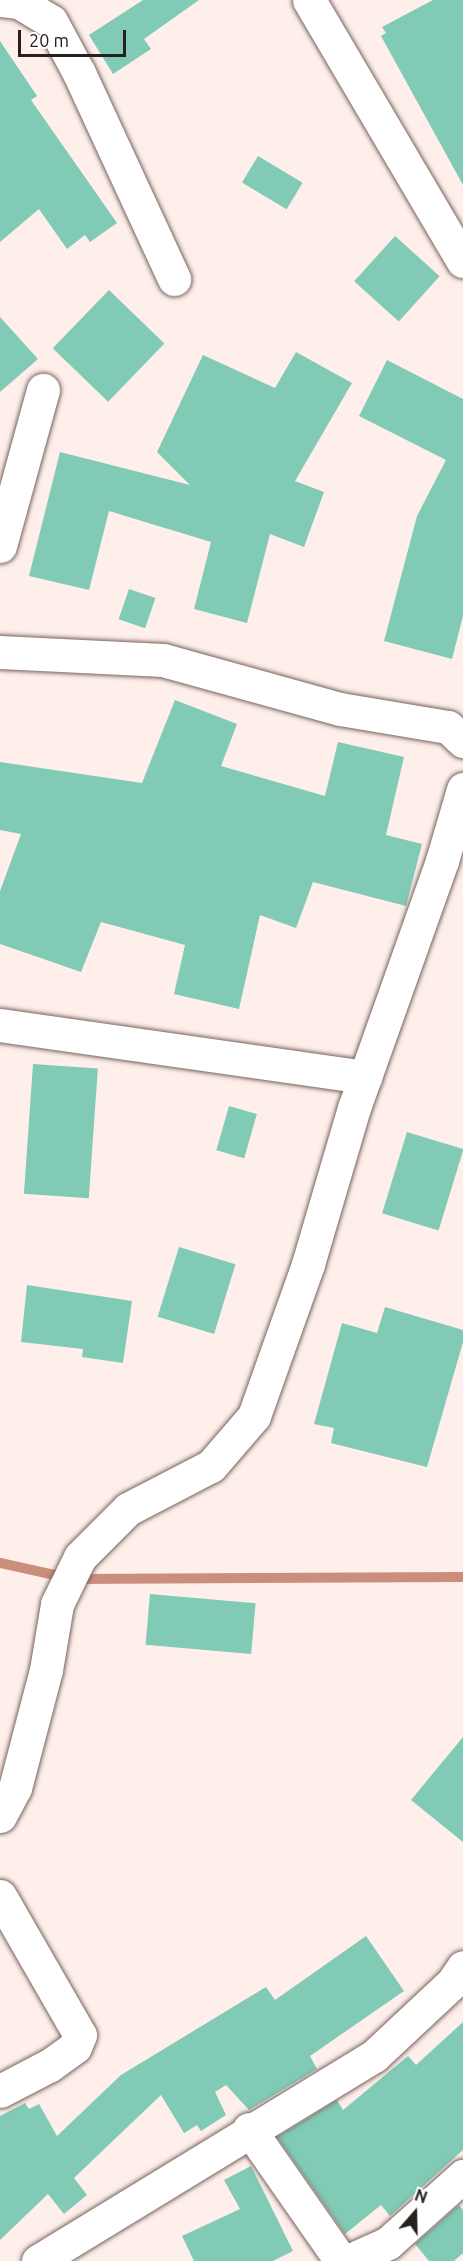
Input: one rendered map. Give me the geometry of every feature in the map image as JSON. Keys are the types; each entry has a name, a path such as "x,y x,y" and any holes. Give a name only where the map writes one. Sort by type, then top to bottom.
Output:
{"street":[{"path":"2,0 19,2 51,21 79,73 174,279"},
{"path":"309,0 463,261"},
{"path":"0,546 43,390"},
{"path":"5,646 163,660 340,709 448,727 463,741"},
{"path":"0,1816 15,1788 46,1670 57,1604 80,1557 128,1509 211,1466 254,1416 308,1264 365,1077 463,789"},
{"path":"0,1025 365,1077"},
{"path":"0,1896 80,2035 75,2047 50,2065 0,2091"},
{"path":"38,2261 249,2128 374,2056 453,1982 463,1967"},
{"path":"249,2128 341,2261"},
{"path":"348,2261 397,2252 463,2176"}],"building":[{"path":"143,0 199,0 144,39 151,49 113,74 89,35"},
{"path":"433,0 463,0 463,185 381,36 386,33 382,27"},
{"path":"0,41 37,96 31,100 117,223 90,242 85,235 67,249 39,209 0,242"},
{"path":"258,156 303,183 287,209 242,183"},
{"path":"395,236 440,276 399,321 354,281"},
{"path":"109,290 164,343 108,402 53,348"},
{"path":"0,317 38,359 0,392"},
{"path":"296,352 352,383 295,481 324,492 304,547 270,534 247,623 194,609 211,542 109,511 89,590 29,576 60,452 190,485 157,452 203,355 275,388"},
{"path":"387,360 463,399 463,616 452,659 384,641 417,516 446,460 359,416"},
{"path":"129,589 155,598 145,628 119,619"},
{"path":"175,700 237,724 221,766 325,796 338,742 404,757 386,835 422,844 406,906 313,882 296,928 260,915 239,1009 174,994 185,945 101,922 81,972 0,944 0,891 21,834 0,830 0,762 142,783"},
{"path":"33,1064 98,1069 89,1198 24,1194"},
{"path":"229,1106 257,1114 244,1158 216,1150"},
{"path":"407,1132 463,1149 439,1231 382,1213"},
{"path":"179,1247 235,1264 214,1334 158,1317"},
{"path":"27,1285 132,1301 123,1363 82,1357 83,1349 21,1342"},
{"path":"385,1307 463,1330 463,1342 427,1467 331,1443 334,1428 314,1424 342,1323 377,1333"},
{"path":"150,1594 256,1603 251,1654 146,1645"},
{"path":"463,1737 463,1842 411,1800"},
{"path":"366,1936 404,1991 310,2056 317,2069 249,2110 226,2085 215,2092 226,2115 201,2131 197,2125 184,2133 161,2095 74,2178 87,2195 64,2214 48,2194 0,2240 0,2116 25,2103 29,2109 39,2104 57,2136 121,2075 266,1987 275,2000"},
{"path":"463,2022 463,2150 390,2216 381,2205 345,2234 277,2137 337,2100 343,2110 408,2056 416,2065"},
{"path":"251,2166 293,2251 273,2261 194,2261 182,2236 240,2209 224,2180"},
{"path":"459,2205 463,2210 463,2253 454,2261 429,2261 415,2244"}],"waterway":[{"path":"0,1563 73,1579 463,1577"}]}
